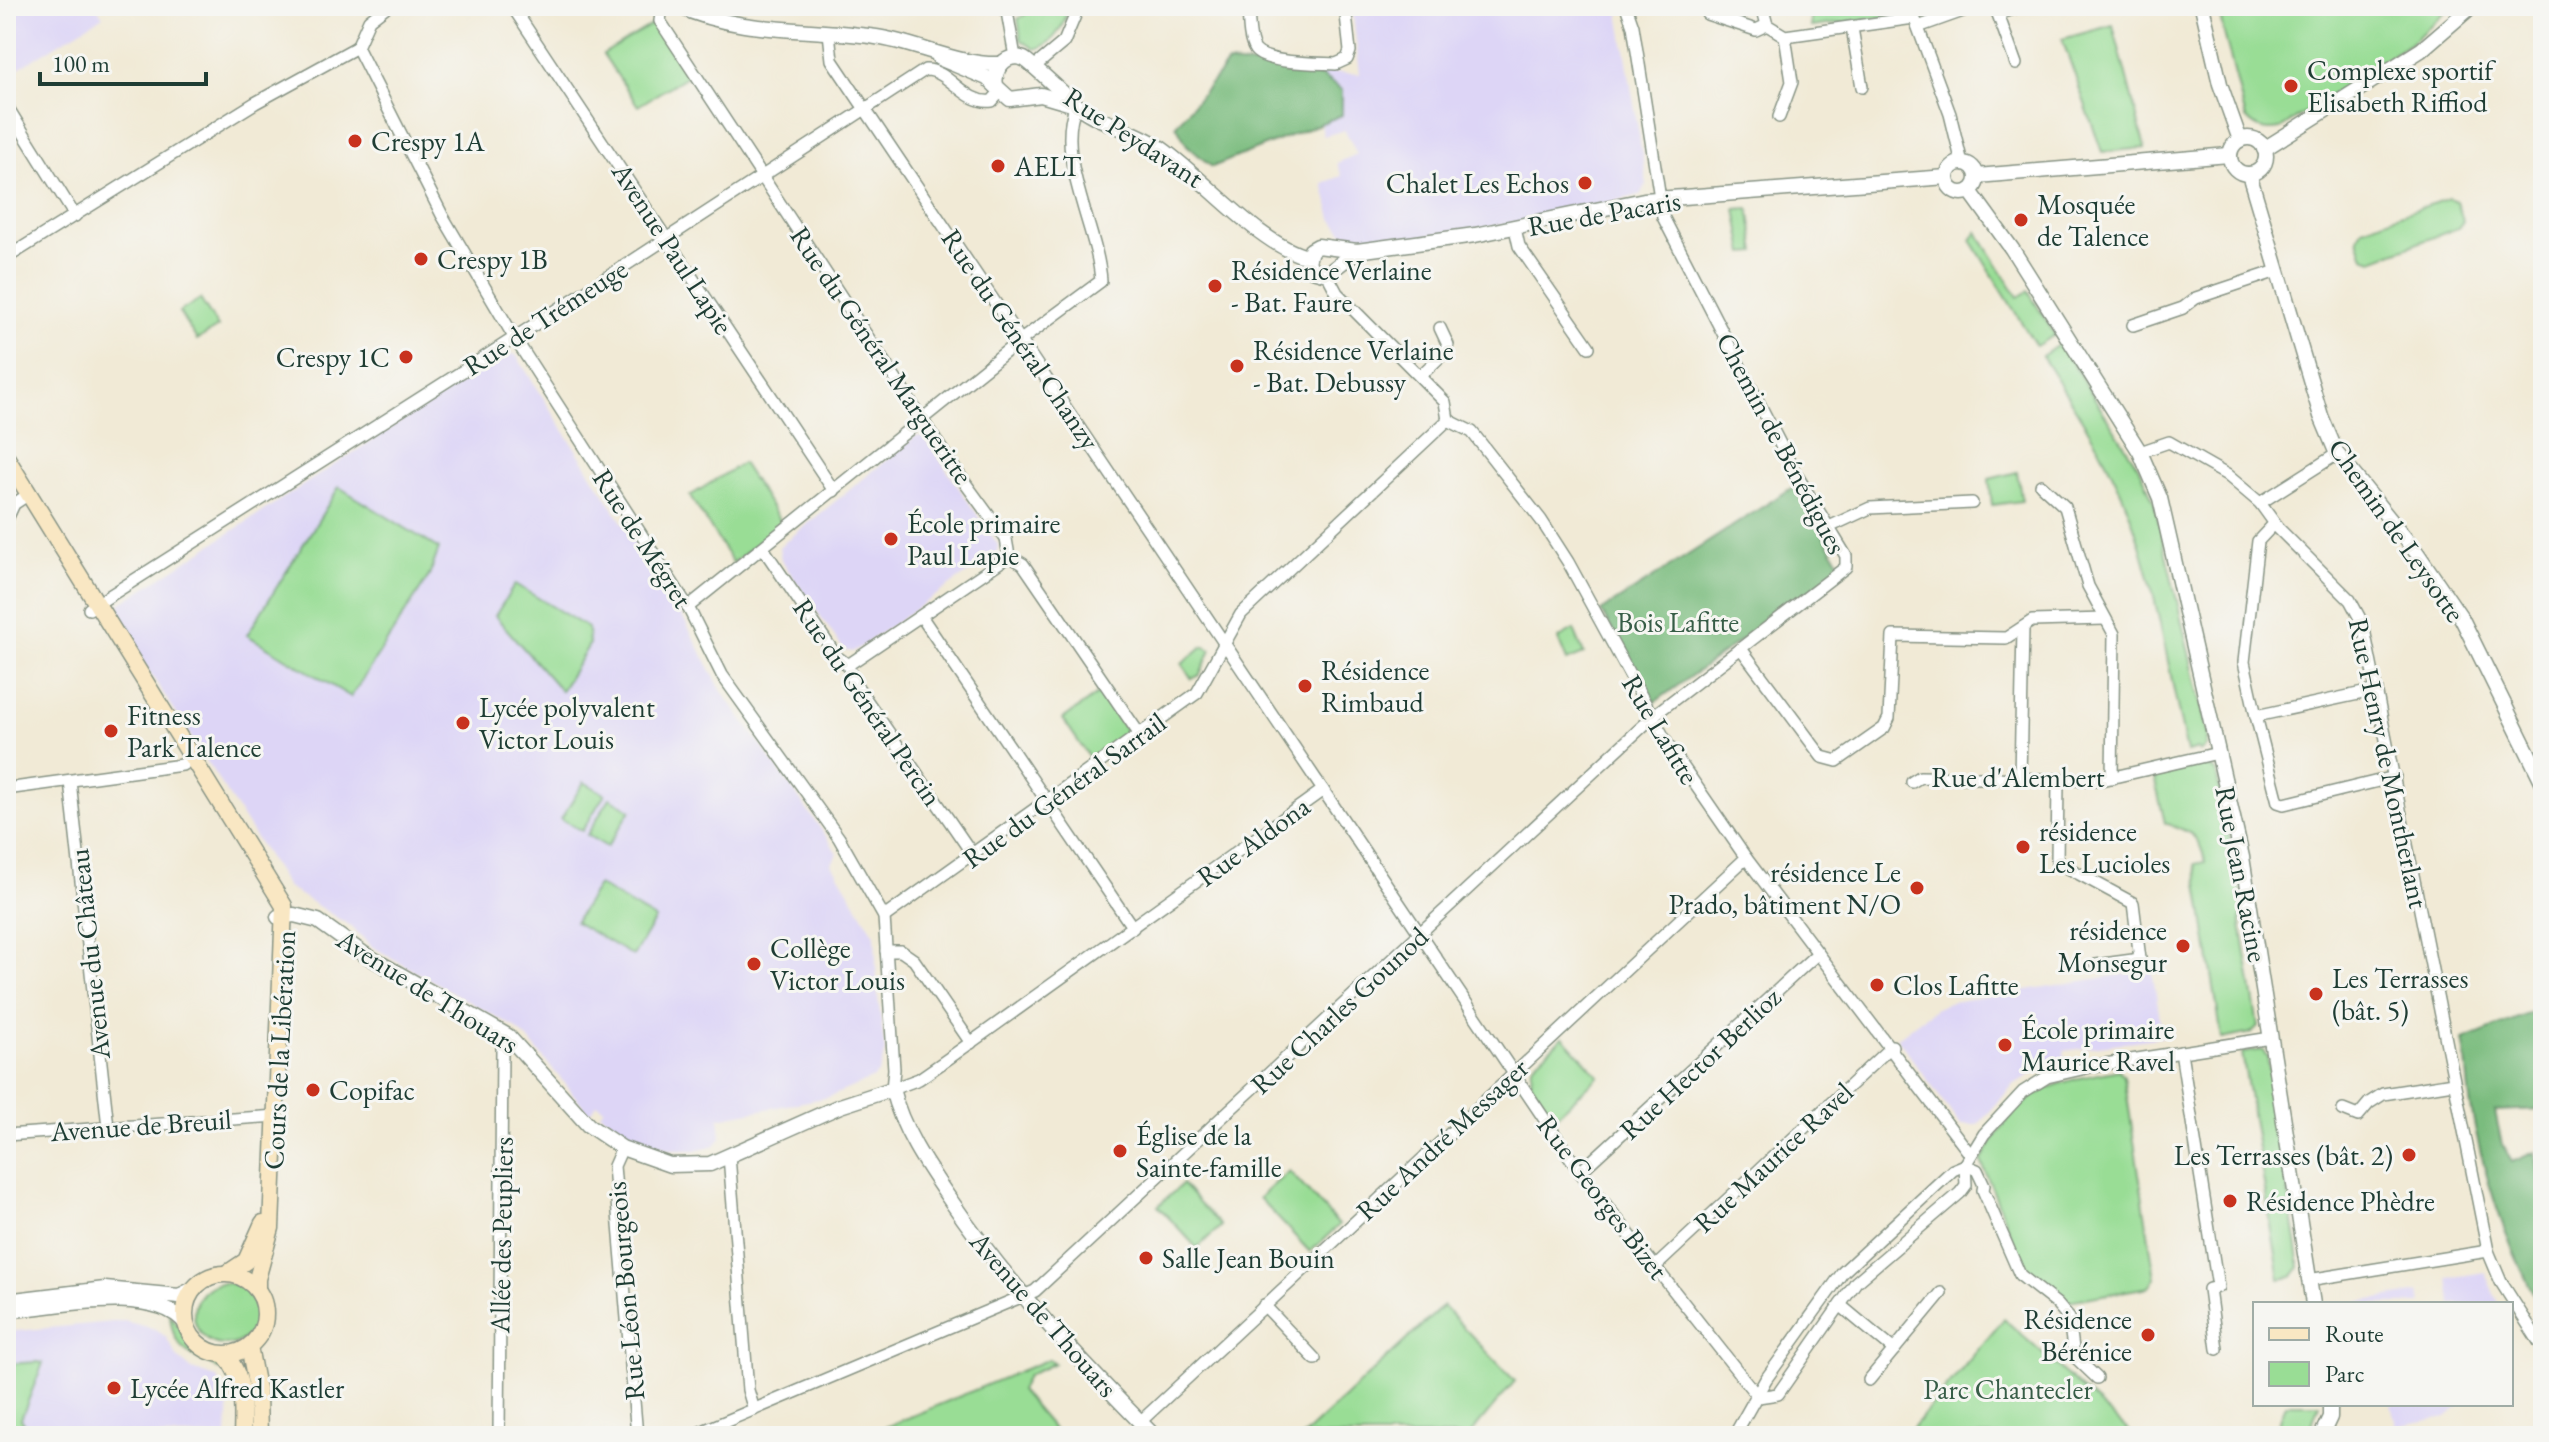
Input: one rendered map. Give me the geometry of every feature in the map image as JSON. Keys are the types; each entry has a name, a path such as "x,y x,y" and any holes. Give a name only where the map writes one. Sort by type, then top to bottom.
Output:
{"main road":[{"name":"Cours de la Libération","path":"6,457 25,497 190,760 282,917 272,1116 271,1228 257,1288"},
{"name":"Cours de la Libération","path":"6,475 25,497"},
{"name":"Cours de la Libération","path":"228,1273 246,1261 259,1238 272,1116"},
{"path":"225,1355 249,1347 265,1322 265,1303 257,1288 244,1278 228,1273 207,1277 193,1289 186,1306 186,1324 201,1346 225,1355 236,1370 240,1386 242,1436"},
{"path":"249,1347 258,1393 259,1436"}],"street":[{"path":"6,258 255,103 357,47 369,20 387,6"},
{"name":"Avenue Paul Lapie","path":"512,6 834,491"},
{"name":"Rue du Général Margueritte","path":"662,6 660,21 1006,539 1009,556 1023,564 1140,735"},
{"path":"678,6 717,20 750,27 889,39 933,54 998,89 1010,99 1048,96 1076,105 1070,121 1074,160 1101,281 1021,340 688,607"},
{"path":"998,89 996,72 1008,61 1006,6"},
{"path":"1028,96 1036,85 1035,70 1064,42 1079,6"},
{"path":"1248,6 1252,42 1256,52 1266,59 1343,63 1350,51 1345,6"},
{"name":"Chemin de Bénédigues","path":"1626,6 1633,26 1660,198 1672,236 1793,469 1846,556 1846,567 1742,650"},
{"path":"1762,6 1767,25 1785,36 1852,28 1977,6"},
{"path":"2016,64 1996,10 2022,6"},
{"path":"2202,6 2220,84 2240,140"},
{"path":"2264,149 2421,50 2472,6"},
{"path":"1707,14 1756,30 1767,25"},
{"path":"1914,17 1950,114 1962,163"},
{"path":"1852,28 1862,87"},
{"name":"Rue du Général Chanzy","path":"829,33 829,54 1224,643"},
{"path":"1779,117 1792,82 1785,36"},
{"name":"Rue de Mégret","path":"357,47 442,215 514,337 688,607 722,675 839,838 884,917 894,1069 892,1089"},
{"path":"933,54 1008,61 1035,70"},
{"name":"Rue de Trémeuge","path":"93,606 928,69 982,101 992,101 998,89"},
{"name":"Rue Peydavant","path":"1035,70 1076,105 1156,145 1277,243 1308,257"},
{"path":"6,105 75,216"},
{"path":"2229,155 2237,171 2249,174 2263,166 2264,149 2257,140 2240,140"},
{"path":"1977,176 2229,155 2240,140"},
{"path":"1970,191 1956,192 1947,177 1950,169 1962,163 1970,165 1977,176"},
{"name":"Chemin de Leysotte","path":"2249,174 2321,416 2337,454 2453,605 2543,783"},
{"path":"1970,191 1977,176"},
{"name":"Rue de Pacaris","path":"1329,247 1357,251 1515,228 1660,198 1947,177"},
{"path":"1970,191 2012,249 2140,452"},
{"path":"1515,228 1519,246 1589,347"},
{"path":"1329,247 1337,257 1330,271 1312,270 1308,257 1314,248 1329,247"},
{"name":"Rue de Pacaris","path":"1330,271 1357,251"},
{"name":"Rue Lafitte","path":"1330,271 1337,293 1445,402 1448,420 1472,432 1541,520 1568,562 1652,718 1746,858 1892,1046 1977,1170 1983,1190"},
{"path":"2133,325 2183,308 2196,298 2277,271"},
{"path":"1420,376 1448,345 1440,328"},
{"path":"1224,643 1233,623 1248,607 1448,420"},
{"name":"Rue Henry de Montherlant","path":"2140,452 2159,442 2177,445 2227,475 2260,503 2274,524 2356,607 2363,624 2395,777 2488,1251 2501,1282 2543,1348"},
{"name":"Rue Jean Racine","path":"2140,452 2166,520 2246,881 2313,1302"},
{"path":"2260,503 2337,454"},
{"path":"2041,485 2065,507 2088,586 2114,634 2112,778"},
{"path":"6,521 25,497"},
{"path":"1829,527 1870,508 1972,503"},
{"path":"2274,524 2258,541 2244,662 2278,802 2284,804 2395,777"},
{"name":"Rue du Général Percin","path":"763,548 837,657 848,665 852,679 973,855"},
{"path":"848,665 1009,556"},
{"path":"921,616 1133,928"},
{"path":"1742,650 1822,757 1837,761 1884,728 1889,718 1893,636 2006,638 2032,621 2105,619"},
{"path":"2020,779 2023,628"},
{"name":"Rue du Général Sarrail","path":"884,917 1197,693 1224,643"},
{"name":"Rue Aldona","path":"892,1089 919,1079 971,1043 1323,790 1224,643"},
{"name":"Rue Charles Gounod","path":"1024,1299 1652,718 1742,650"},
{"path":"2256,716 2377,690"},
{"name":"Rue d'Alembert","path":"1912,782 1920,777 2058,781 2112,778 2218,753"},
{"path":"6,789 190,760"},
{"name":"Avenue du Château","path":"70,781 108,1127"},
{"path":"2058,781 2057,862 2133,903 2140,959 2096,965"},
{"name":"Rue Georges Bizet","path":"1323,790 1580,1172 1758,1397"},
{"name":"Rue André Messager","path":"1140,1422 1746,858"},
{"name":"Avenue de Thouars","path":"282,917 318,921 364,954 508,1036 588,1125 622,1148 654,1160 685,1166 710,1164 840,1106 892,1089 897,1109 930,1171 1024,1299 1154,1436"},
{"path":"886,951 901,951 914,960 971,1043"},
{"name":"Rue Hector Berlioz","path":"1580,1172 1818,953"},
{"name":"Allée des Peupliers","path":"499,1436 502,1047 508,1036"},
{"path":"1734,1436 1781,1356 1843,1272 1968,1159 2002,1112 2023,1092 2047,1077 2099,1065 2271,1038"},
{"name":"Rue Maurice Ravel","path":"1655,1267 1892,1046"},
{"path":"2181,1052 2218,1287 2209,1289 2217,1349"},
{"path":"2343,1110 2358,1116 2369,1103 2383,1094 2453,1083"},
{"name":"Avenue de Breuil","path":"6,1135 272,1116"},
{"name":"Rue Léon Bourgeois","path":"622,1148 614,1166 637,1436"},
{"path":"729,1156 748,1390 754,1410"},
{"path":"1758,1397 1770,1398 1786,1386 1856,1282 1966,1185 1968,1159"},
{"path":"1966,1185 1983,1190 2020,1275 2057,1304 2069,1318 2074,1356 2097,1378"},
{"path":"2308,1280 2488,1251"},
{"path":"6,1301 105,1289 169,1296 193,1289"},
{"path":"1869,1380 1941,1293"},
{"path":"691,1436 1024,1299"},
{"path":"6,1311 129,1300 166,1309 186,1324"},
{"path":"1264,1305 1315,1359"},
{"path":"1840,1305 1894,1350"},
{"path":"2321,1436 2330,1410"}],"shaded area":[{"path":"6,6 96,6 103,16 6,76"},
{"path":"1352,6 1618,6 1647,185 1640,195 1529,221 1364,245 1355,236 1351,241 1332,219 1323,183 1342,176 1337,163 1357,154 1345,130 1323,136 1314,71 1360,74"},
{"name":"Lycée polyvalent Victor Louis","path":"507,353 516,355 686,623 721,690 837,853 832,864 875,935 877,990 885,1052 879,1072 874,1078 829,1097 719,1118 721,1138 714,1146 699,1150 670,1150 634,1137 600,1113 604,1108 597,1104 589,1113 527,1038 514,1027 371,946 352,927 287,887 117,621 120,604"},
{"name":"École primaire Paul Lapie","path":"916,436 924,437 998,545 997,553 862,646 852,652 844,650 781,560 779,547"},
{"name":"École primaire Maurice Ravel","path":"2152,970 2163,1037 2064,1051 2065,1060 2042,1067 2013,1085 1978,1125 1960,1125 1897,1038 1936,1008 1951,1002"},
{"path":"2485,1272 2497,1302 2451,1302 2448,1278"},
{"path":"2420,1292 2422,1302 2357,1302"},
{"name":"Lycée Alfred Kastler","path":"124,1321 155,1329 166,1337 178,1358 192,1370 217,1378 229,1398 227,1436 6,1436 6,1332"},
{"path":"2391,1406 2460,1406 2447,1417 2396,1426"}],"green space":[{"path":"1038,6 1069,6 1058,33 1048,43 1035,49 1021,40 1018,19"},
{"path":"1809,6 1900,6 1903,15 1811,27"},
{"name":"Complexe sportif Elisabeth Riffiod","path":"2217,6 2452,6 2413,41 2280,129 2270,130 2257,127 2246,118"},
{"path":"654,23 688,75 638,106 603,54"},
{"path":"2113,25 2145,148 2102,152 2062,39"},
{"path":"1228,63 1314,71 1342,90 1342,115 1212,167 1187,145 1176,125"},
{"path":"2449,198 2457,201 2463,221 2458,228 2373,260 2364,257 2358,238 2362,228"},
{"path":"1749,208 1756,252 1744,253 1736,209"},
{"path":"1977,232 2018,297 2028,291 2055,335 2036,346 1971,240"},
{"path":"200,299 218,327 197,340 179,312"},
{"path":"2060,344 2141,471 2154,502 2208,735 2206,747 2199,752 2198,749 2187,752 2147,571 2121,491 2090,432 2042,356"},
{"path":"742,463 782,524 733,563 690,496"},
{"path":"2017,472 2022,501 1992,505 1989,479"},
{"name":"Bois Lafitte","path":"1795,486 1842,567 1655,702 1601,611"},
{"path":"339,487 439,549 429,576 351,697 247,635"},
{"path":"515,584 588,628 589,645 561,691 495,616"},
{"path":"1574,630 1584,654 1567,661 1558,639"},
{"path":"1203,646 1211,650 1200,675 1192,679 1182,664"},
{"path":"1099,693 1125,729 1123,737 1091,760 1063,719"},
{"path":"2202,763 2216,772 2246,916 2240,918 2258,1026 2251,1033 2222,1039 2195,864 2205,862 2203,853 2192,835 2165,823 2154,777"},
{"path":"584,782 605,794 582,831 561,819"},
{"path":"610,798 631,810 607,847 587,835"},
{"path":"598,885 655,919 633,956 575,922"},
{"path":"2543,1008 2543,1109 2495,1111 2502,1145 2512,1162 2535,1152 2543,1196 2543,1311 2518,1263 2490,1187 2471,1107 2463,1040"},
{"path":"1563,1037 1599,1076 1554,1118 1531,1083 1532,1066"},
{"path":"2262,1050 2267,1056 2300,1267 2292,1277 2280,1279 2242,1053"},
{"path":"2119,1070 2124,1076 2155,1278 2149,1287 2062,1302 2025,1270 1981,1161 2008,1119 2036,1094 2071,1080"},
{"path":"1289,1171 1339,1225 1310,1252 1259,1198"},
{"path":"1182,1184 1221,1226 1197,1248 1158,1206"},
{"path":"225,1283 247,1292 256,1314 247,1336 225,1345 203,1336 194,1314 203,1292"},
{"path":"1443,1306 1515,1381 1469,1436 1303,1436"},
{"path":"170,1315 190,1344 228,1369 226,1374 182,1347 172,1329"},
{"name":"Parc Chantecler","path":"2004,1319 2129,1431 2125,1436 1906,1436"},
{"path":"1049,1359 1054,1363 1027,1376 1020,1390 1059,1436 864,1436"},
{"path":"43,1363 21,1419 24,1423 16,1429 6,1428 6,1364"},
{"path":"2285,1406 2318,1406 2308,1436 2274,1436"}],"place":[{"name":"Complexe sportif Elisabeth Riffiod","path":"2291,86"},
{"name":"Crespy 1A","path":"355,141"},
{"name":"AELT","path":"998,166"},
{"name":"Chalet Les Echos","path":"1585,183"},
{"name":"Mosquée de Talence","path":"2021,220"},
{"name":"Crespy 1B","path":"421,259"},
{"name":"Résidence Verlaine - Bat. Faure","path":"1215,286"},
{"name":"Crespy 1C","path":"406,357"},
{"name":"Résidence Verlaine - Bat. Debussy","path":"1237,366"},
{"name":"École primaire Paul Lapie","path":"891,539"},
{"name":"Résidence Rimbaud","path":"1305,686"},
{"name":"Lycée polyvalent Victor Louis","path":"463,723"},
{"name":"Fitness Park Talence","path":"111,731"},
{"name":"résidence Les Lucioles","path":"2023,847"},
{"name":"résidence Le Prado, bâtiment N/O","path":"1917,888"},
{"name":"résidence Monsegur","path":"2183,946"},
{"name":"Collège Victor Louis","path":"754,964"},
{"name":"Clos Lafitte","path":"1877,985"},
{"name":"Les Terrasses (bât. 5)","path":"2316,994"},
{"name":"École primaire Maurice Ravel","path":"2005,1045"},
{"name":"Copifac","path":"313,1090"},
{"name":"Église de la Sainte-famille","path":"1120,1151"},
{"name":"Les Terrasses (bât. 2)","path":"2409,1155"},
{"name":"Résidence Phèdre","path":"2230,1201"},
{"name":"Salle Jean Bouin","path":"1146,1258"},
{"name":"Résidence Bérénice","path":"2148,1335"},
{"name":"Lycée Alfred Kastler","path":"114,1388"}]}
